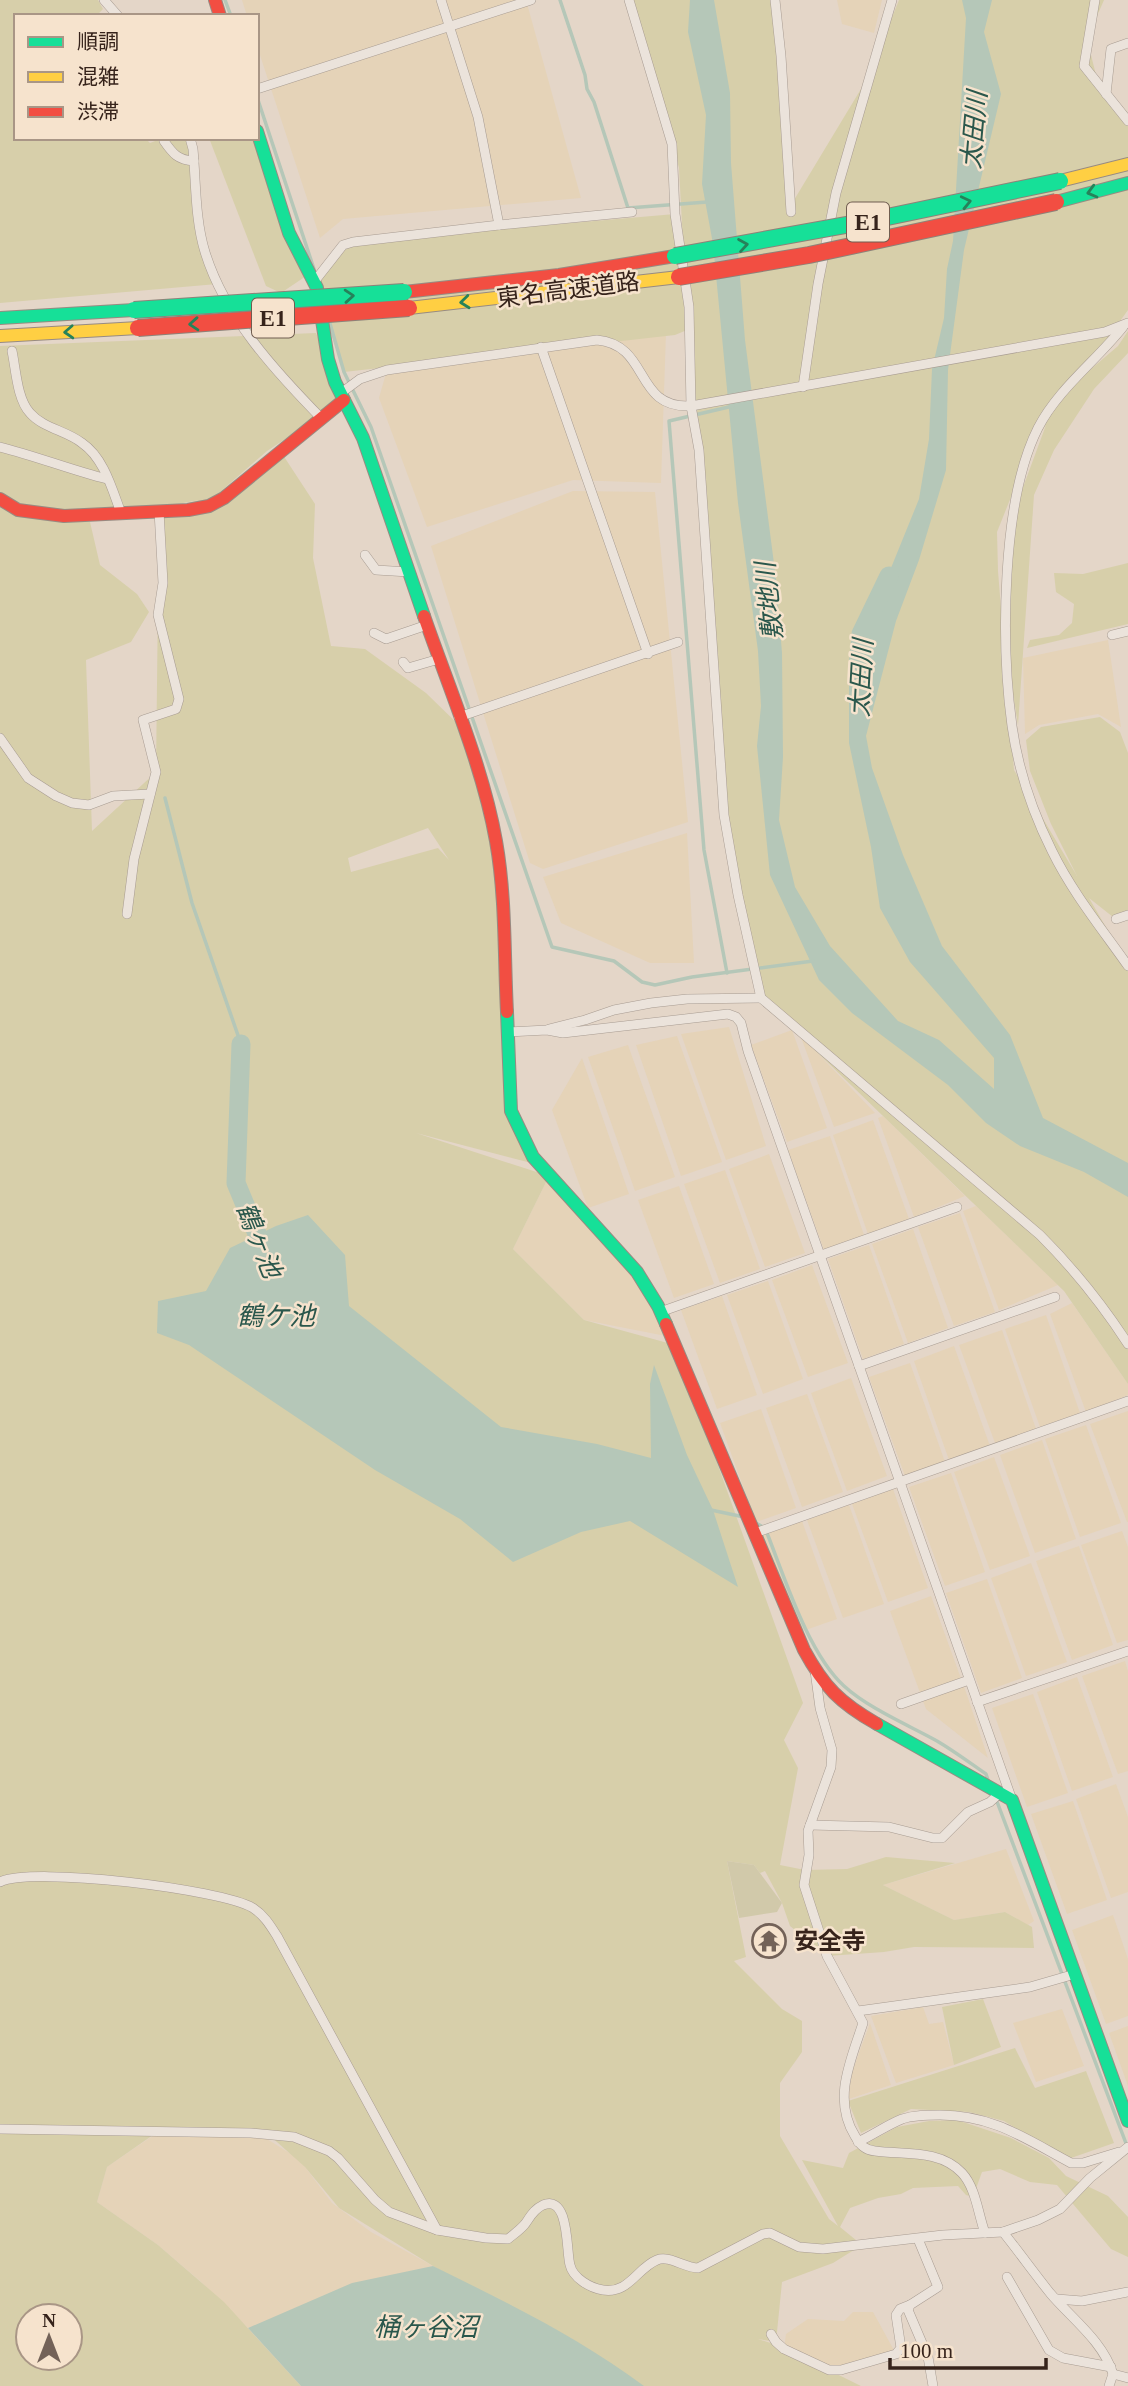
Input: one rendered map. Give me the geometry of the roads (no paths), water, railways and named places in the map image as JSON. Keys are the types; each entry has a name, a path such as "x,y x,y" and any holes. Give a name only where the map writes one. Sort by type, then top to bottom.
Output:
{"main road":[{"path":"259,137 289,233 317,288 328,359 363,438 476,766 496,840 501,882 511,1111 533,1157 637,1272 660,1312 815,1671 832,1693 849,1708 1006,1796 1128,2121"},
{"name":"東名高速道路","path":"0,318 404,292 559,275 884,219 1128,164"},
{"name":"東名高速道路","path":"0,335 138,328 408,308 678,277 809,255 1056,202 1128,183"},
{"path":"0,499 18,510 36,514 188,510 209,506 322,419 343,397"}],"street":[{"path":"104,0 116,14"},
{"path":"441,0 478,117 499,225"},
{"path":"259,88 531,0"},
{"path":"629,0 672,144 675,214 689,307 691,406 699,450 724,815 735,884 761,998 1040,1236 1073,1268 1105,1309 1128,1345"},
{"path":"775,0 791,212"},
{"path":"803,387 818,285 836,192 892,0"},
{"path":"1095,0 1084,66 1128,121"},
{"path":"1106,94 1111,49 1128,43"},
{"path":"190,140 200,234 217,284 247,334 322,419"},
{"path":"164,142 173,155 194,161"},
{"path":"314,282 343,245 353,242 632,212"},
{"path":"343,397 360,379 387,370 597,340 622,347 661,400 677,407 691,406 1105,332 1126,324"},
{"path":"1126,324 1056,401 1038,428 1026,460 1011,535 1006,643 1012,727 1030,798 1052,852 1072,886 1128,966"},
{"path":"541,347 648,654"},
{"path":"12,351 23,399 29,412 82,443 96,456 121,513"},
{"path":"0,447 30,454 75,471 107,478"},
{"path":"127,914 134,859 156,772 143,720 176,709 180,699 158,615 163,583 159,511"},
{"path":"365,555 376,570 408,572"},
{"path":"374,633 386,639 427,625"},
{"path":"1112,635 1128,631"},
{"path":"459,717 678,642"},
{"path":"403,662 408,668 439,659"},
{"path":"0,738 28,778 72,803 89,805 113,796 150,794"},
{"path":"1116,919 1128,915"},
{"path":"507,1032 547,1030 614,1010 652,1003 687,999 761,998"},
{"path":"547,1030 563,1034 728,1014 741,1023 748,1051 977,1702 1006,1796 968,1812 942,1838 889,1827 810,1825"},
{"path":"660,1312 957,1207"},
{"path":"859,1366 1055,1297"},
{"path":"755,1534 1128,1401"},
{"path":"977,1702 1128,1651"},
{"path":"815,1671 820,1708 829,1731 832,1749 831,1767 808,1830 809,1855 804,1885 827,1956 863,2023 843,2095 849,2127 861,2146 872,2151 908,2152 951,2164 963,2174 970,2185 985,2233"},
{"path":"901,1704 969,1680"},
{"path":"0,1882 20,1877 73,1877 142,1885 205,1894 242,1904 259,1913 277,1936 437,2230"},
{"path":"858,2011 1030,1987 1075,1974"},
{"path":"858,2142 903,2119 923,2115 953,2115 992,2122 1071,2162 1083,2163 1126,2149"},
{"path":"0,2129 251,2133 294,2137 329,2151 338,2158 374,2200 389,2212 437,2230 486,2238 508,2239 538,2208 553,2204 561,2210 565,2224 570,2267 584,2283 602,2290 618,2290 654,2261 662,2258 689,2268 698,2267 763,2234 770,2233 799,2247 823,2249 1003,2232 1060,2209 1090,2178 1126,2149"},
{"path":"1003,2232 1056,2300 1070,2312 1100,2349 1112,2371 1108,2386"},
{"path":"771,2334 784,2349 829,2370 841,2370 896,2354 901,2348 896,2315 900,2308 910,2305 938,2287 918,2239"},
{"path":"1007,2277 1049,2350 1063,2358 1128,2378"},
{"path":"1056,2300 1082,2301 1128,2292"},
{"path":"910,2305 910,2316 928,2357 933,2386"}],"water":[{"name":"敷地川","path":"690,0 714,0 730,93 731,163 745,340 776,579 782,653 783,757 779,820 795,887 830,946 898,1021 939,1040 994,1089 994,1058 910,962 880,908 871,847 849,743 849,659 878,600 919,499 929,439 932,369 944,318 947,269 953,241 966,18 962,0 992,0 984,32 1001,94 964,250 948,370 946,470 919,560 896,621 866,736 872,768 903,855 942,946 1010,1035 1043,1118 1128,1163 1128,1197 1084,1172 1020,1146 986,1123 948,1085 852,1013 819,980 770,875 757,746 761,706 758,651 738,503 713,244 702,184 706,115 688,32"},
{"name":"鶴ケ池","path":"308,1215 345,1255 349,1306 501,1427 597,1444 651,1458 650,1384 654,1365 687,1455 713,1510 738,1587 630,1521 581,1532 513,1562 460,1519 375,1470 189,1345 157,1333 158,1301 206,1291 230,1248 276,1226"},
{"name":"桶ヶ谷沼","path":"433,2266 567,2336 644,2386 301,2386 248,2328 352,2283"}],"waterway":[{"path":"225,0 230,14"},
{"path":"560,0 628,208 707,202"},
{"path":"259,103 314,269"},
{"path":"329,320 344,372 371,427 552,947 614,961 642,982 655,985 692,977 813,961"},
{"path":"727,973 704,850 669,421 733,406"},
{"name":"太田川","path":"859,659 861,634 889,576"},
{"path":"165,798 192,903 241,1044"},
{"name":"鶴ヶ池","path":"241,1044 236,1183 268,1260"},
{"path":"711,1510 744,1517"},
{"path":"754,1522 765,1528 808,1633 819,1654 844,1686 865,1702 956,1753 986,1774 989,1783"},
{"path":"996,1799 1127,2146"}],"place":[{"name":"安全寺","path":"769,1941"}]}
